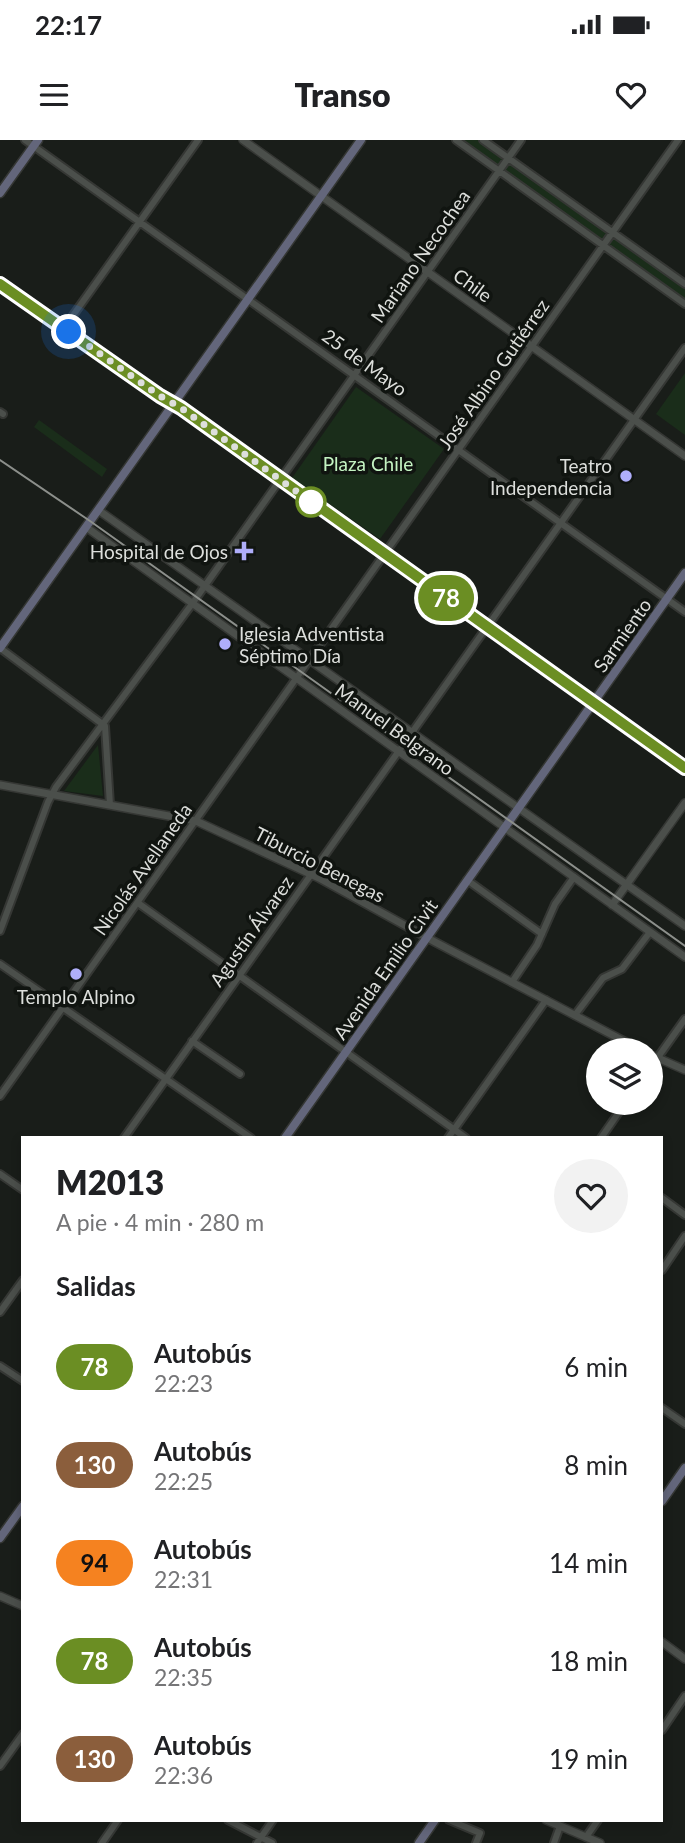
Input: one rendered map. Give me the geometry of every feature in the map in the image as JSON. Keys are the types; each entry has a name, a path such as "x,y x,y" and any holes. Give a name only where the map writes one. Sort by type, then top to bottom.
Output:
{"main road":[{"path":"0,648 361,140"},
{"path":"0,193 36,143"},
{"path":"0,284 174,403 685,768"},
{"name":"Sarmiento","path":"511,818 685,573"},
{"name":"Avenida Emilio Civit","path":"286,1136 511,818"},
{"path":"663,1500 685,1468"},
{"path":"0,1538 21,1509"},
{"path":"419,1843 434,1822"}],"street":[{"name":"25 de Mayo","path":"25,140 36,143 140,222 685,612"},
{"path":"64,328 198,140"},
{"name":"Chile","path":"243,140 685,456"},
{"path":"456,140 685,304"},
{"path":"482,140 685,284"},
{"name":"Mariano Necochea","path":"0,931 51,795 192,604 521,140"},
{"name":"José Albino Gutiérrez","path":"308,660 678,140"},
{"name":"Agustín Álvarez","path":"125,1136 685,348"},
{"name":"Manuel Belgrano","path":"98,510 685,926"},
{"name":"Manuel Belgrano","path":"89,523 192,604 685,957"},
{"path":"0,648 103,724 106,731 110,805"},
{"name":"Nicolás Avellaneda","path":"0,1096 308,660"},
{"name":"Tiburcio Benegas","path":"0,785 196,821 311,874 618,1038"},
{"path":"612,905 685,803"},
{"path":"512,982 531,956 555,904 574,877"},
{"path":"467,880 542,934"},
{"path":"138,903 463,1136"},
{"path":"575,1015 603,978 622,968 650,932"},
{"path":"0,964 248,1136"},
{"path":"449,1136 546,1000"},
{"path":"663,1046 685,1019"},
{"path":"192,1041 240,1074"},
{"path":"663,1061 685,1070"},
{"path":"602,1136 617,1115"},
{"path":"0,1174 21,1189"},
{"path":"663,1199 685,1215"},
{"path":"663,1269 685,1236"},
{"path":"0,1312 21,1283"},
{"path":"0,1366 21,1380"},
{"path":"663,1409 685,1424"},
{"path":"0,1596 21,1605"},
{"path":"663,1643 685,1659"},
{"path":"663,1729 685,1696"},
{"path":"0,1766 21,1737"},
{"path":"102,1843 117,1822"},
{"path":"231,1822 259,1840 272,1843"},
{"path":"259,1840 272,1822"},
{"path":"454,1822 480,1833 476,1843"},
{"path":"551,1822 600,1843"},
{"path":"586,1837 597,1822"},
{"path":"554,1843 560,1826"}],"green space":[{"path":"456,140 483,140 685,284 685,304"},
{"path":"685,373 685,435 656,414"},
{"name":"Plaza Chile","path":"356,387 444,449 380,539 292,478"},
{"path":"39,420 107,469 102,477 34,427"},
{"path":"98,745 103,796 64,791"}],"tram line":[{"path":"0,460 90,521 685,946"}],"bus line":[{"name":"78","path":"0,284 181,408 685,768"}],"place":[{"name":"Teatro Independencia","path":"626,476"},
{"name":"Hospital de Ojos","path":"244,551"},
{"name":"Iglesia Adventista Séptimo Día","path":"225,644"},
{"name":"Templo Alpino","path":"76,974"}],"route":[{"path":"69,332 181,408 311,502"}]}
